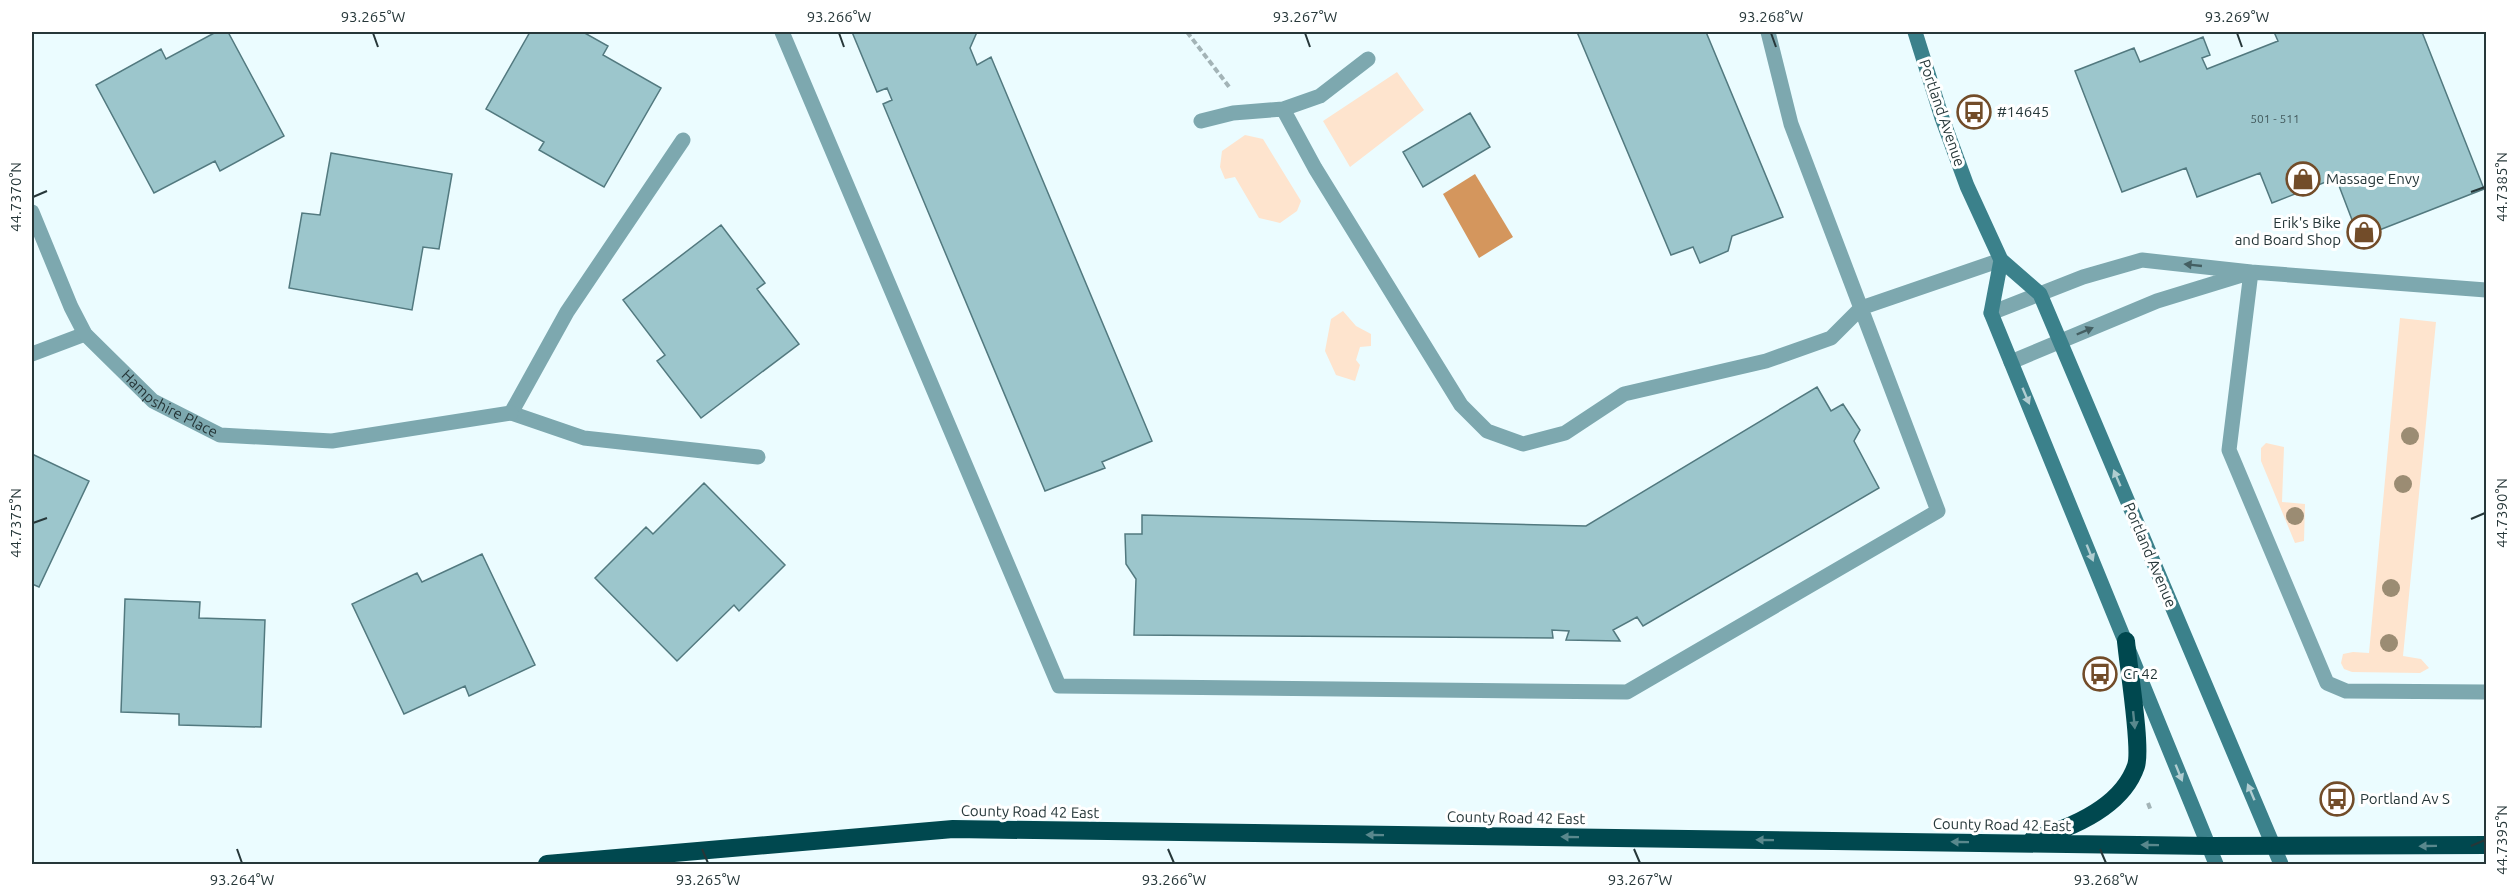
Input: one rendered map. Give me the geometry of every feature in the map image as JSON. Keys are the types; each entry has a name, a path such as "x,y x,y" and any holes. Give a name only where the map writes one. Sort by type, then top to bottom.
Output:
{"highway":[{"path":"2019,843 2087,818 2124,787 2137,765 2126,641"},
{"name":"County Road 42 East","path":"546,864 953,829 2209,846 2487,845"}],"street":[{"path":"782,32 1059,686 1627,692 1938,511 1791,124 1768,32"},
{"name":"Portland Avenue","path":"1915,32 1967,186 2001,260 2040,294 2281,864"},
{"path":"1201,121 1249,111 1283,109 1320,96 1368,59"},
{"path":"1283,109 1315,168 1461,405 1487,431 1523,444 1565,433 1624,394 1766,361 1831,338 1861,308 2001,260 1991,313 2216,864"},
{"path":"682,140 567,312 511,413 584,438 758,457"},
{"name":"Hampshire Place","path":"32,212 71,308 85,334 153,401 220,435 332,441 511,413"},
{"path":"1991,313 2083,277 2142,260 2251,272 2487,290"},
{"path":"2011,362 2157,302 2251,272"},
{"path":"2251,272 2229,450 2327,683 2346,691 2487,692"},
{"path":"32,354 85,334"}],"path":[{"path":"1187,32 1205,58 1249,111"}],"shaded area":[{"path":"1397,72 1424,110 1350,167 1323,121"},
{"path":"1245,135 1263,139 1301,201 1297,211 1280,223 1259,218 1235,177 1225,179 1220,167 1222,151"},
{"path":"1475,174 1513,237 1479,258 1443,194"},
{"path":"1343,311 1356,326 1371,334 1371,346 1360,347 1356,360 1360,365 1355,381 1336,375 1325,351 1331,319"},
{"path":"2400,318 2436,322 2403,656 2421,659 2429,668 2420,673 2352,672 2344,669 2341,663 2343,654 2369,653"},
{"path":"2266,443 2284,447 2282,502 2305,504 2304,541 2295,543 2261,461 2261,448"}],"building":[{"path":"216,32 228,32 284,136 220,171 215,161 154,193 96,85 161,49 166,59"},
{"path":"530,32 583,32 608,46 603,55 661,88 604,187 539,150 544,142 486,109"},
{"path":"852,32 977,32 970,48 977,65 991,57 1152,441 1102,462 1105,468 1045,491 883,104 892,100 887,88 877,92"},
{"path":"1577,32 1706,32 1783,217 1732,236 1728,251 1700,263 1693,247 1671,255"},
{"path":"2274,32 2422,32 2484,189 2359,238 2336,178 2272,203 2260,173 2197,197 2186,168 2122,192 2075,71 2134,48 2140,62 2203,37 2210,55 2202,58 2207,69 2278,41"},
{"path":"1470,113 1490,147 1423,187 1403,152"},
{"path":"331,153 452,174 439,249 423,247 412,310 289,288 302,213 320,215"},
{"path":"721,225 765,283 757,289 799,344 701,418 657,361 665,355 623,300"},
{"path":"1817,387 1831,411 1843,404 1860,430 1854,441 1879,488 1643,626 1637,617 1613,630 1620,641 1566,640 1569,631 1552,630 1553,638 1134,635 1136,579 1126,564 1125,534 1142,534 1142,515 1586,526"},
{"path":"32,454 89,481 39,587 32,584"},
{"path":"704,483 785,565 739,611 734,605 677,661 595,578 646,527 653,534"},
{"path":"482,554 535,665 469,696 465,686 404,714 352,604 417,573 422,582"},
{"path":"125,599 200,602 199,618 265,620 261,727 179,725 179,714 121,712"}],"place":[{"name":"#14645","path":"1974,112"},
{"name":"Massage Envy","path":"2303,179"},
{"name":"Erik's Bike and Board Shop","path":"2364,232"},
{"name":"Cr 42","path":"2100,674"},
{"name":"Portland Av S","path":"2337,799"}]}
